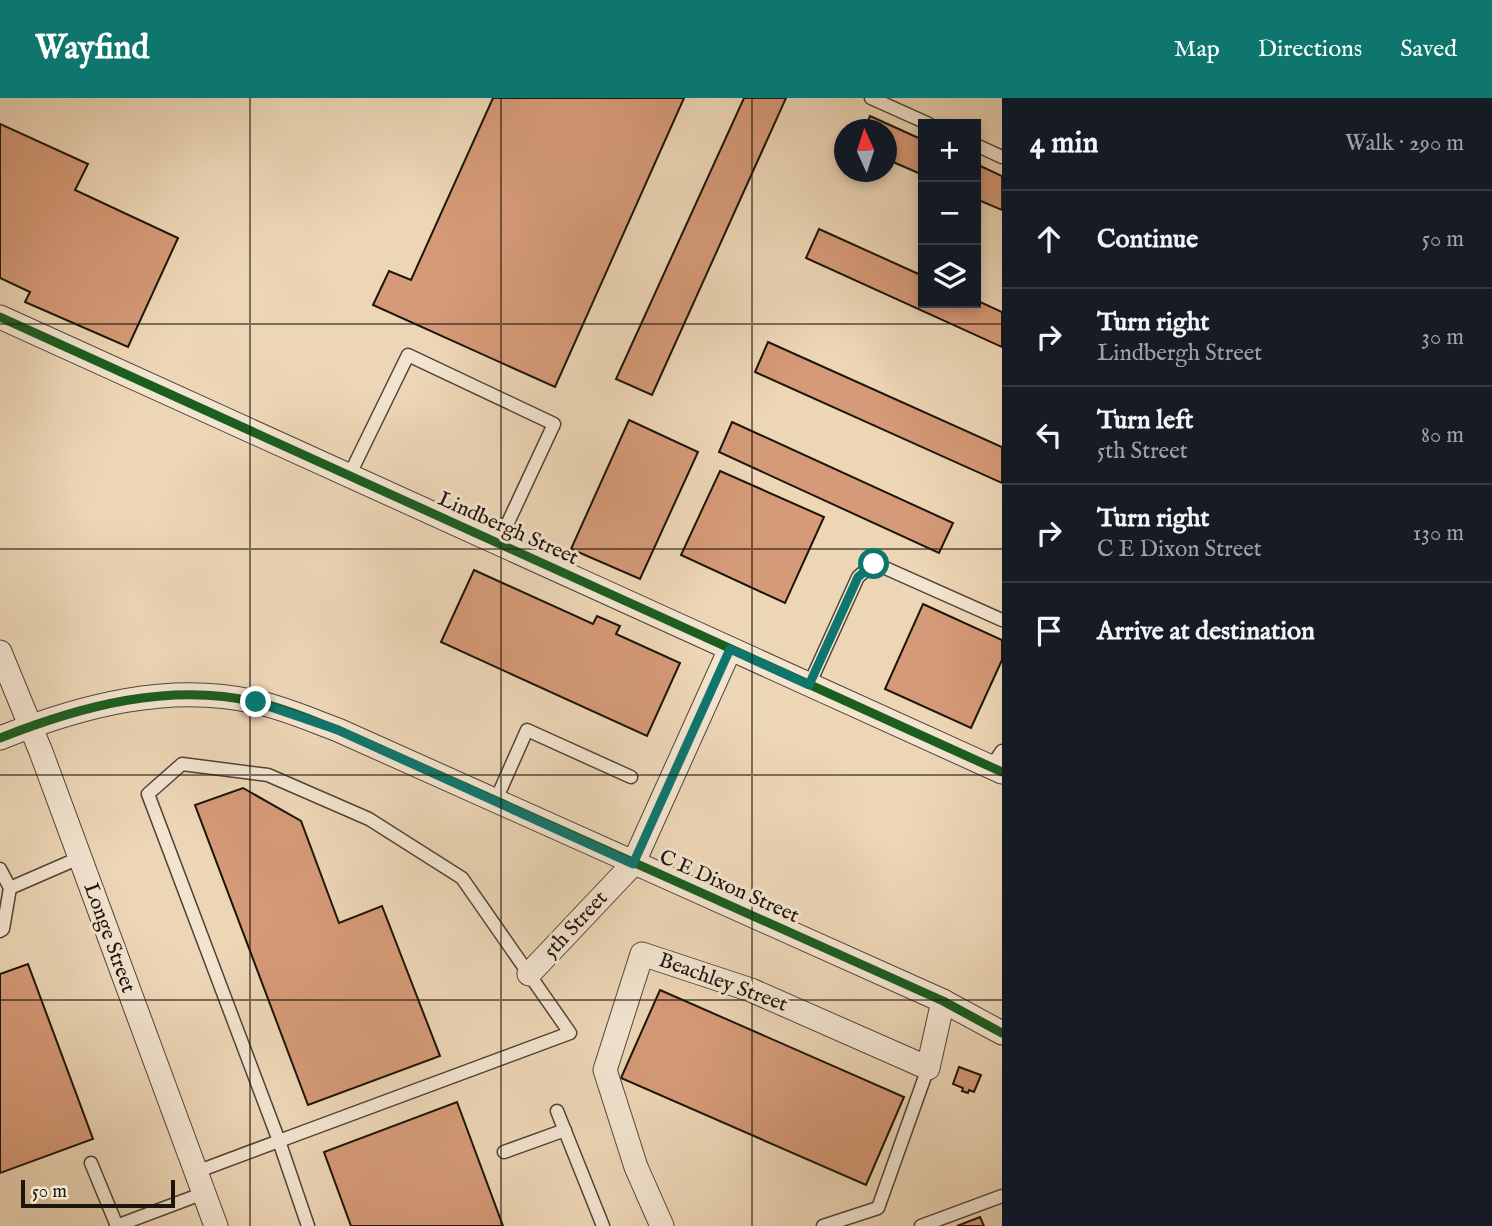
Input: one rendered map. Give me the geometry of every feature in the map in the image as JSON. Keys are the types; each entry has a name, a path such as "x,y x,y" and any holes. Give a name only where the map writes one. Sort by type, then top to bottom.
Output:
{"street":[{"name":"Lindbergh Street","path":"0,317 809,685 999,764"},
{"name":"5th Street","path":"529,974 633,864 730,649"},
{"name":"Longe Street","path":"0,652 31,726 216,1226"},
{"name":"C E Dixon Street","path":"0,738 93,706 152,696 209,695 256,702 338,730 943,1001 1002,1033"},
{"name":"Beachley Street","path":"662,1226 636,1167 605,1070 642,954 751,990 928,1068"},
{"path":"928,1068 943,1001"}],"lane":[{"path":"872,98 918,119"},
{"path":"981,147 1002,157"},
{"path":"349,476 408,355 554,424 498,544"},
{"path":"809,685 858,577 874,564 1002,620"},
{"path":"495,802 527,730 631,777"},
{"path":"91,1163 116,1226 279,1141 570,1032 463,878 369,819 268,775 182,764 148,794 279,1141 308,1226"},
{"path":"10,888 79,858"},
{"path":"0,869 10,888 3,929 0,930"},
{"path":"823,1226 878,1208 928,1068"},
{"path":"557,1111 603,1226"},
{"path":"504,1152 565,1130"},
{"path":"921,1226 1002,1196"}],"building":[{"path":"493,98 684,98 555,387 373,305 389,271 411,280"},
{"path":"744,98 786,98 652,395 616,379"},
{"path":"0,124 88,164 75,190 178,238 128,347 25,302 30,292 0,278"},
{"path":"897,128 918,138 918,173 897,164"},
{"path":"981,166 1002,176 1002,210 981,201"},
{"path":"819,229 918,274 918,308 981,308 981,302 1002,312 1002,347 806,258"},
{"path":"768,342 1002,447 1002,483 755,372"},
{"path":"629,420 698,452 640,579 571,549"},
{"path":"732,422 953,523 939,553 719,452"},
{"path":"720,471 824,517 785,603 681,555"},
{"path":"474,570 593,624 597,616 620,626 616,634 680,663 647,736 441,642"},
{"path":"923,604 1002,640 1002,660 971,728 885,689"},
{"path":"243,788 301,821 339,923 382,906 440,1056 308,1105 195,805"},
{"path":"28,964 93,1139 0,1173 0,974"},
{"path":"660,990 904,1097 866,1185 621,1078"},
{"path":"959,1067 981,1075 974,1092 962,1091 963,1088 953,1084"},
{"path":"457,1102 503,1226 351,1226 324,1152"},
{"path":"980,1217 984,1226 957,1226"}],"cycle path":[{"path":"0,317 1002,772"},
{"path":"0,738 94,707 158,696 223,696 277,708 338,730 943,1001 1002,1033"}],"route":[{"path":"256,702 338,730 633,864 730,649 809,685 858,577 874,564"}]}
